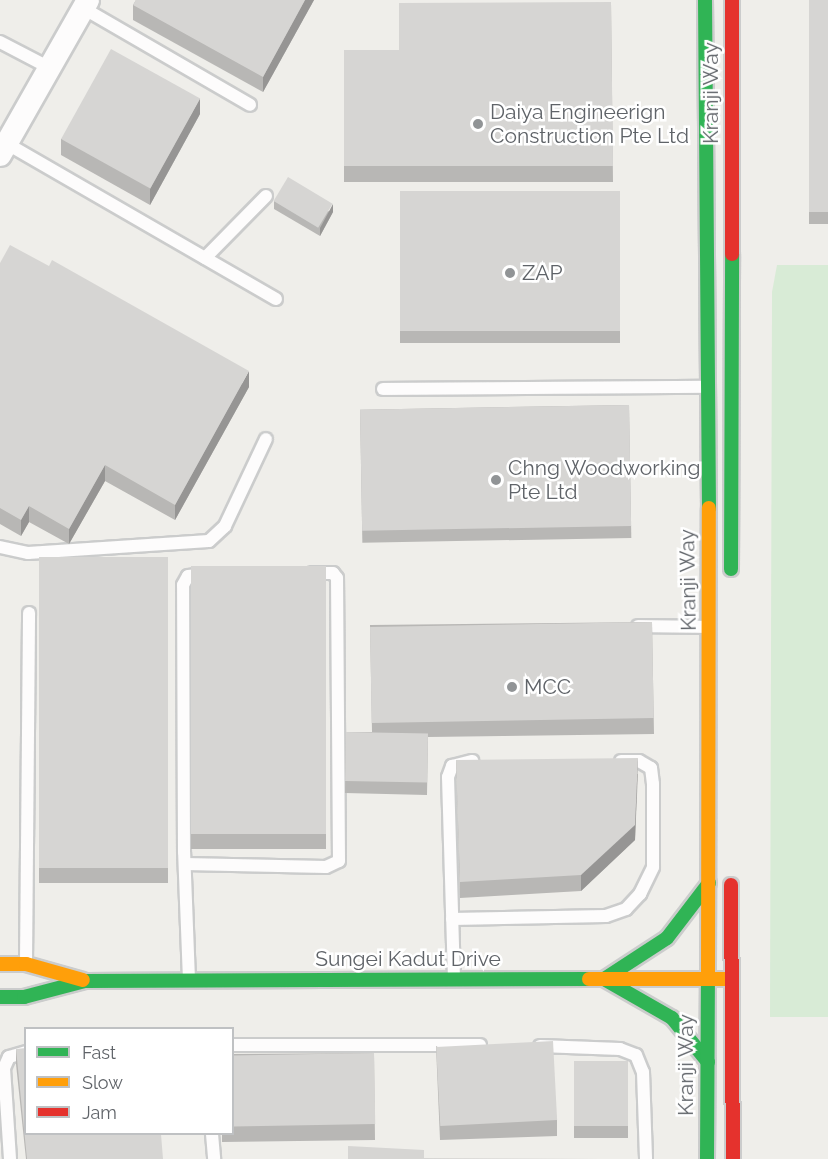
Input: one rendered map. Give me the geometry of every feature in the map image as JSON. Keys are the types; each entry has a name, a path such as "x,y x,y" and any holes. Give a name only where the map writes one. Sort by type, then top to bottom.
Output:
{"main road":[{"name":"Kranji Way","path":"705,0 706,387 710,627 707,1159"},
{"name":"Kranji Way","path":"731,589 732,0"},
{"path":"731,869 733,1159"},
{"path":"708,1062 672,1018 604,979 667,938 709,883"},
{"name":"Sungei Kadut Drive","path":"0,964 25,980 731,979"},
{"name":"Sungei Kadut Drive","path":"0,997 25,980 85,981"}],"street":[{"path":"2,146 86,4"}],"lane":[{"path":"86,4 250,105"},
{"path":"0,42 50,68"},
{"path":"2,146 276,299"},
{"path":"205,258 266,196"},
{"path":"383,389 706,387"},
{"path":"0,546 28,553 209,541 225,526 267,439"},
{"path":"189,980 185,864 183,585 192,574 222,573"},
{"path":"185,864 326,867 339,861 337,578 329,573 293,573"},
{"path":"25,980 29,613"},
{"path":"623,626 710,627"},
{"path":"454,980 448,777 452,766 483,761"},
{"path":"452,919 606,916 626,909 640,894 653,867 651,768 639,761 603,761"},
{"path":"234,1045 492,1045"},
{"path":"527,1045 620,1049 636,1056 643,1072 646,1159"},
{"path":"7,1155 4,1068 9,1057 24,1053"},
{"path":"212,1135 214,1159"}],"green space":[{"path":"777,265 828,265 828,1017 770,1017 772,292"}],"building":[{"path":"136,0 305,0 263,77 133,5"},
{"path":"809,0 828,0 828,212 809,212"},
{"name":"Daiya Engineerign Construction Pte Ltd","path":"611,2 613,166 344,166 344,50 399,50 399,3"},
{"path":"111,49 200,98 150,189 61,139"},
{"path":"288,177 333,204 318,228 274,201"},
{"name":"ZAP","path":"400,191 620,191 620,331 400,331"},
{"path":"10,245 49,266 52,260 249,371 175,505 105,465 69,529 29,506 21,520 0,508 0,263"},
{"name":"Chng Woodworking Pte Ltd","path":"629,405 631,526 362,531 360,410"},
{"path":"39,557 168,557 168,868 39,868"},
{"path":"191,566 326,566 326,834 191,834"},
{"name":"MCC","path":"652,622 654,718 372,723 370,627"},
{"path":"346,732 428,733 427,782 345,781"},
{"path":"638,758 635,825 581,875 460,882 456,760"},
{"path":"553,1041 557,1120 440,1126 436,1047"},
{"path":"24,1048 24,1129 16,1049"},
{"path":"374,1053 375,1124 234,1126 234,1055"},
{"path":"574,1061 628,1061 628,1126 574,1126"},
{"path":"25,1135 161,1135 163,1159 27,1159"},
{"path":"348,1146 424,1150 424,1159 348,1159"},
{"path":"424,1158 600,1158 424,1159"}],"traffic: fast":[{"path":"705,0 709,508"},
{"path":"731,569 732,254"},
{"path":"708,1062 672,1018 604,979 667,938 709,883"},
{"path":"707,1159 708,974"},
{"path":"0,997 24,997 85,981 589,979"}],"traffic: slow":[{"path":"708,974 709,508"},
{"path":"0,964 26,964 83,980"},
{"path":"589,979 731,979"}],"traffic: jam":[{"path":"732,0 732,254"},
{"path":"731,885 733,1159"}],"place":[{"name":"Daiya Engineerign Construction Pte Ltd","path":"478,124"},
{"name":"ZAP","path":"510,273"},
{"name":"Chng Woodworking Pte Ltd","path":"496,480"},
{"name":"MCC","path":"512,687"}]}
